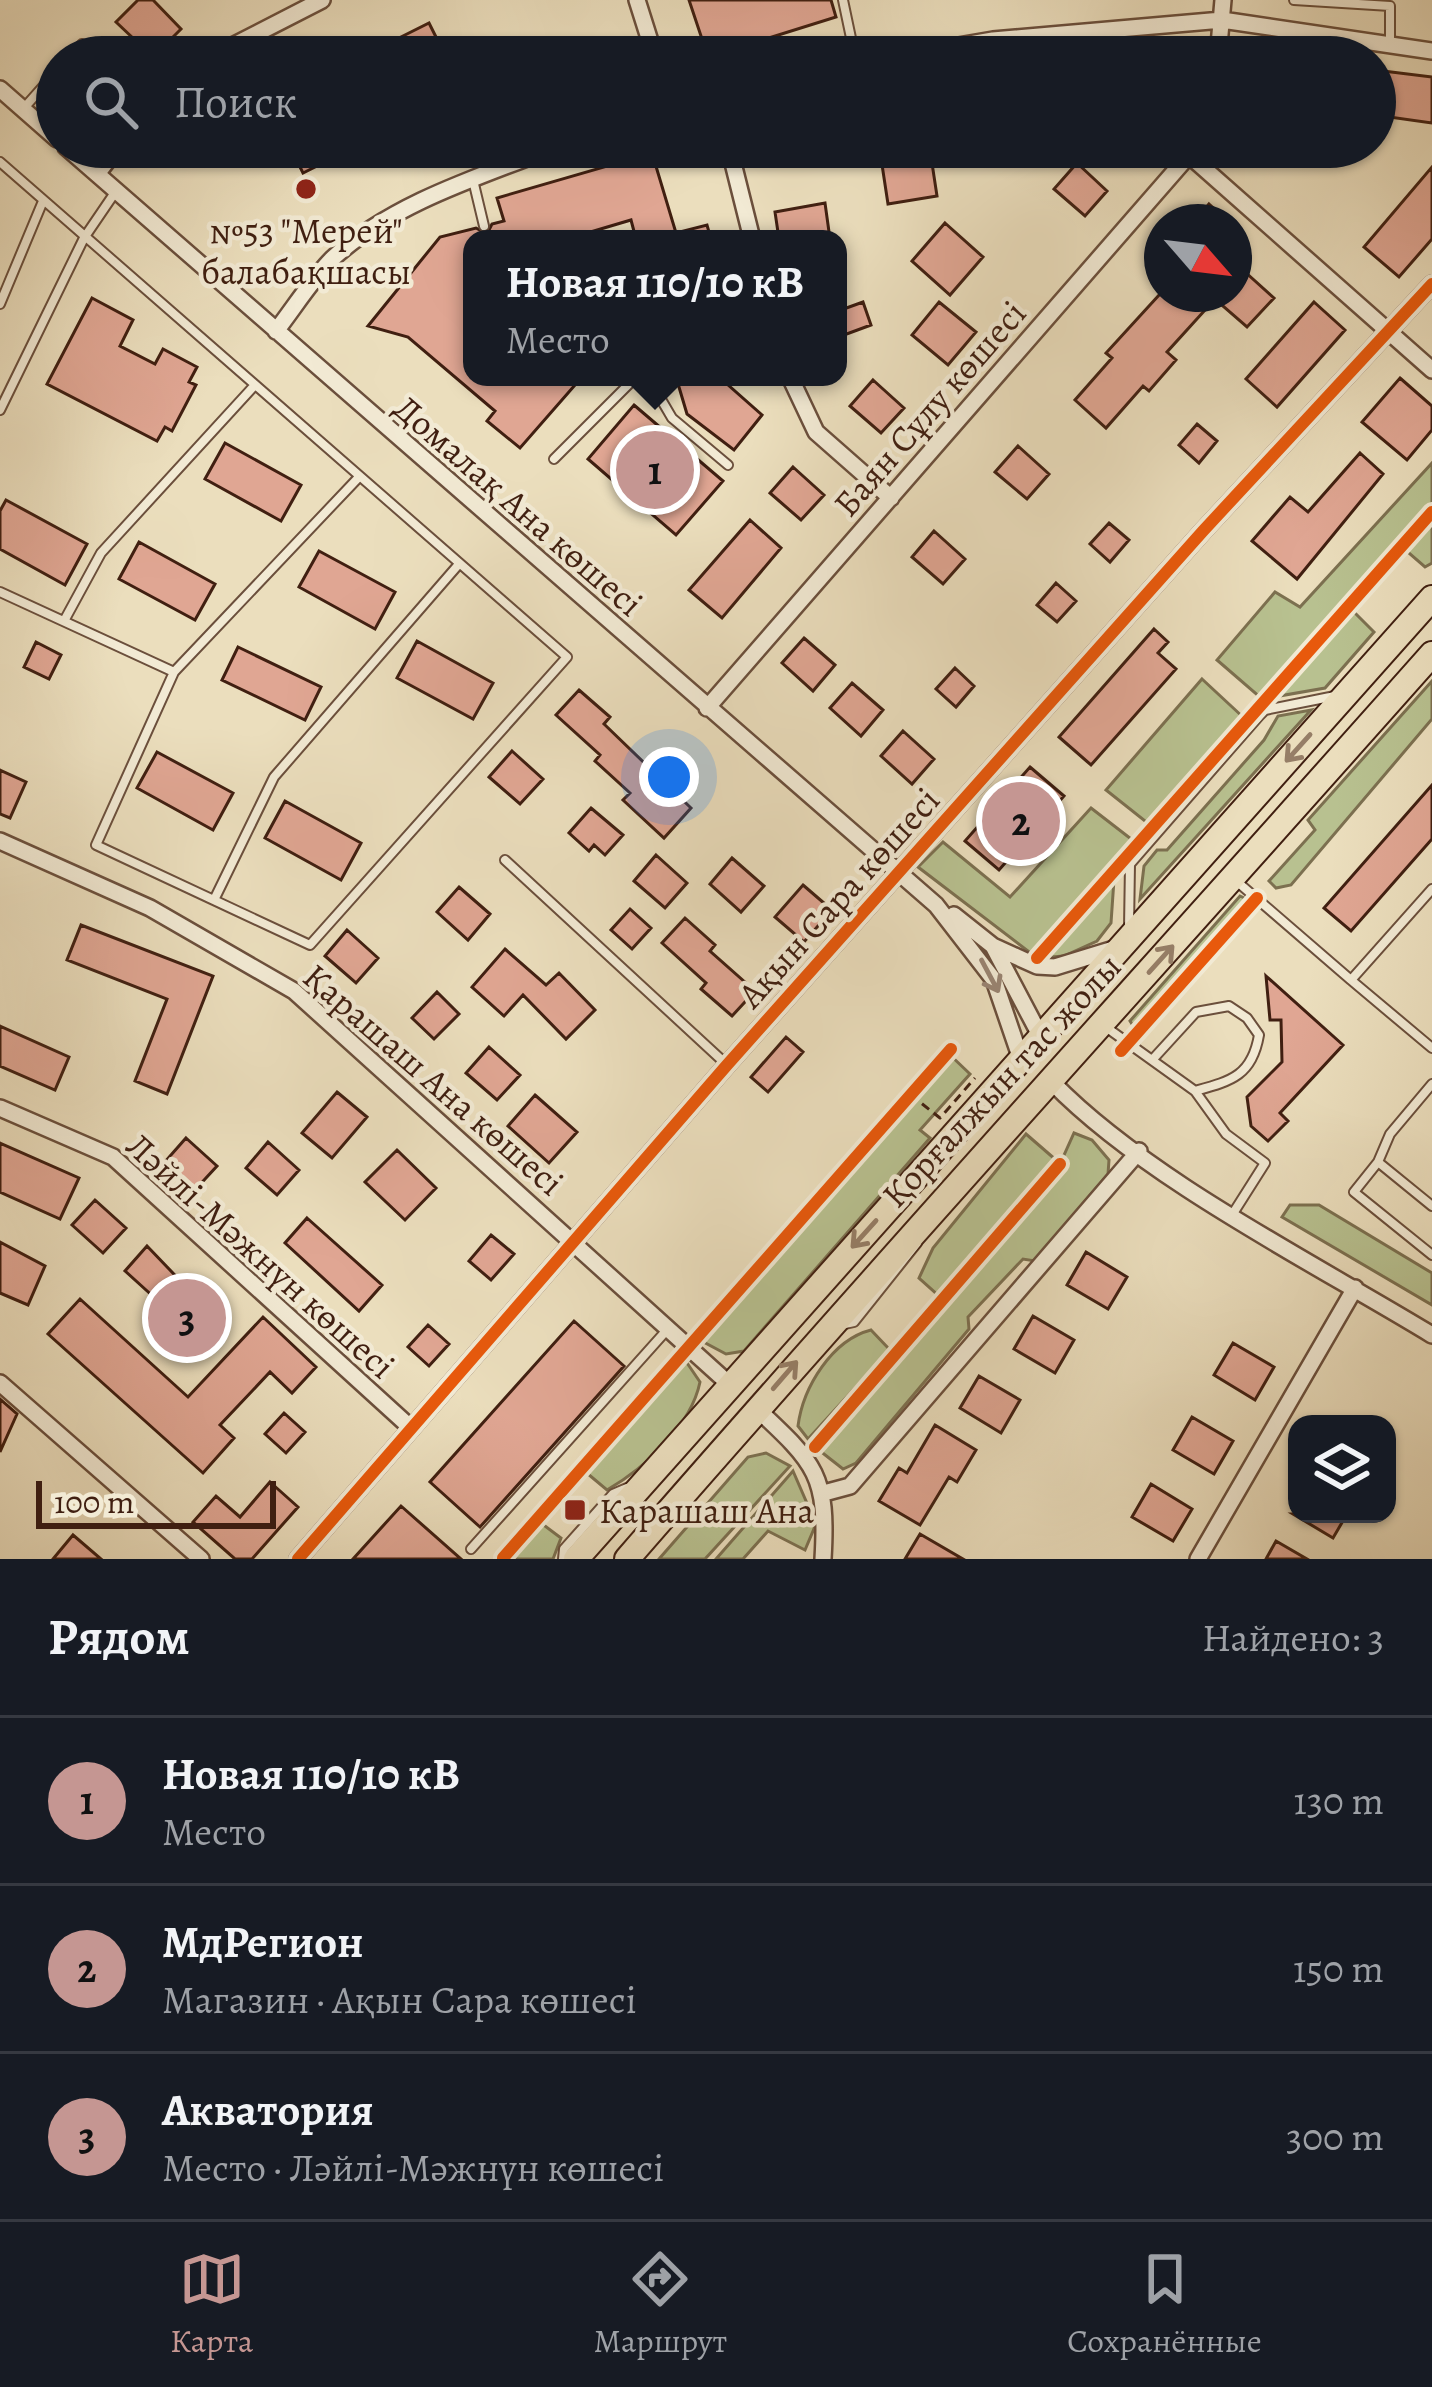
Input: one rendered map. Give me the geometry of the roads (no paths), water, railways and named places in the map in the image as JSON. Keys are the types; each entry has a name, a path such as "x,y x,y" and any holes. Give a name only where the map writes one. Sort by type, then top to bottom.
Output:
{"main road":[{"name":"Қорғалжын тас жолы","path":"576,1559 1432,598"},
{"name":"Қорғалжын тас жолы","path":"628,1558 924,1216 1052,1082 1432,654"},
{"path":"1041,1037 1052,1082"},
{"path":"1021,1059 1052,1082"}],"street":[{"path":"252,36 322,0"},
{"path":"637,0 648,36"},
{"path":"1220,36 1223,0"},
{"path":"1039,36 1222,20 1330,36"},
{"path":"1396,46 1432,51"},
{"path":"0,89 36,121"},
{"name":"Домалақ Ана көшесі","path":"90,168 707,708 936,905 993,946 1041,1037"},
{"path":"97,174 102,168"},
{"path":"276,332 330,261 368,230 501,168"},
{"path":"734,168 750,230"},
{"name":"Баян Сұлу көшесі","path":"707,708 1178,168"},
{"path":"1211,168 1432,370"},
{"name":"Ақын Сара көшесі","path":"298,1559 1202,531 1432,284"},
{"path":"794,386 816,432 891,498"},
{"name":"Қарашаш Ана көшесі","path":"0,842 150,908 294,992 728,1383"},
{"name":"Домалақ Ана көшесі","path":"936,905 994,980 1021,1059"},
{"path":"993,946 1037,967 1055,967 1124,942"},
{"path":"1052,1082 1085,1117 1232,1214 1432,1335"},
{"name":"Ләйлі-Мәжнүн көшесі","path":"0,1108 113,1157 411,1428"},
{"path":"824,1493 850,1486 1138,1151"},
{"path":"1198,1559 1355,1288"},
{"path":"0,1383 200,1559"},
{"path":"756,1408 807,1455 824,1493 823,1559"}],"lane":[{"path":"843,0 851,36"},
{"path":"1294,0 1390,7 1390,36"},
{"path":"22,109 36,94"},
{"path":"0,162 567,657 310,945 97,844 175,672 359,477"},
{"path":"472,179 484,226"},
{"path":"0,410 84,238 116,191"},
{"path":"0,304 43,201"},
{"path":"64,621 101,553 254,386"},
{"path":"554,459 627,386"},
{"path":"653,386 672,418 728,465"},
{"path":"214,900 274,777 460,564"},
{"path":"0,592 175,672"},
{"path":"1124,942 1130,864 1259,716 1265,710 1348,693"},
{"path":"505,860 728,1065"},
{"path":"1233,878 1432,1048"},
{"path":"1351,980 1432,889"},
{"path":"1153,1059 1196,1012 1229,1006 1247,1018 1259,1035 1248,1071 1230,1082 1195,1090"},
{"path":"1102,1024 1195,1090 1226,1134 1265,1163 1232,1214"},
{"path":"1432,1084 1390,1134 1378,1162 1354,1192 1432,1255"},
{"path":"1378,1162 1432,1206"},
{"path":"471,1549 667,1331"},
{"path":"563,1559 564,1549 613,1495 645,1480"}],"place":[{"name":"№53 \"Мерей\" балабақшасы","path":"306,189"},
{"name":"Новая 110/10 кВ","path":"655,470"},
{"name":"МдРегион","path":"1021,821"},
{"name":"Акватория","path":"187,1318"},
{"name":"Карашаш Ана","path":"575,1510"}]}
